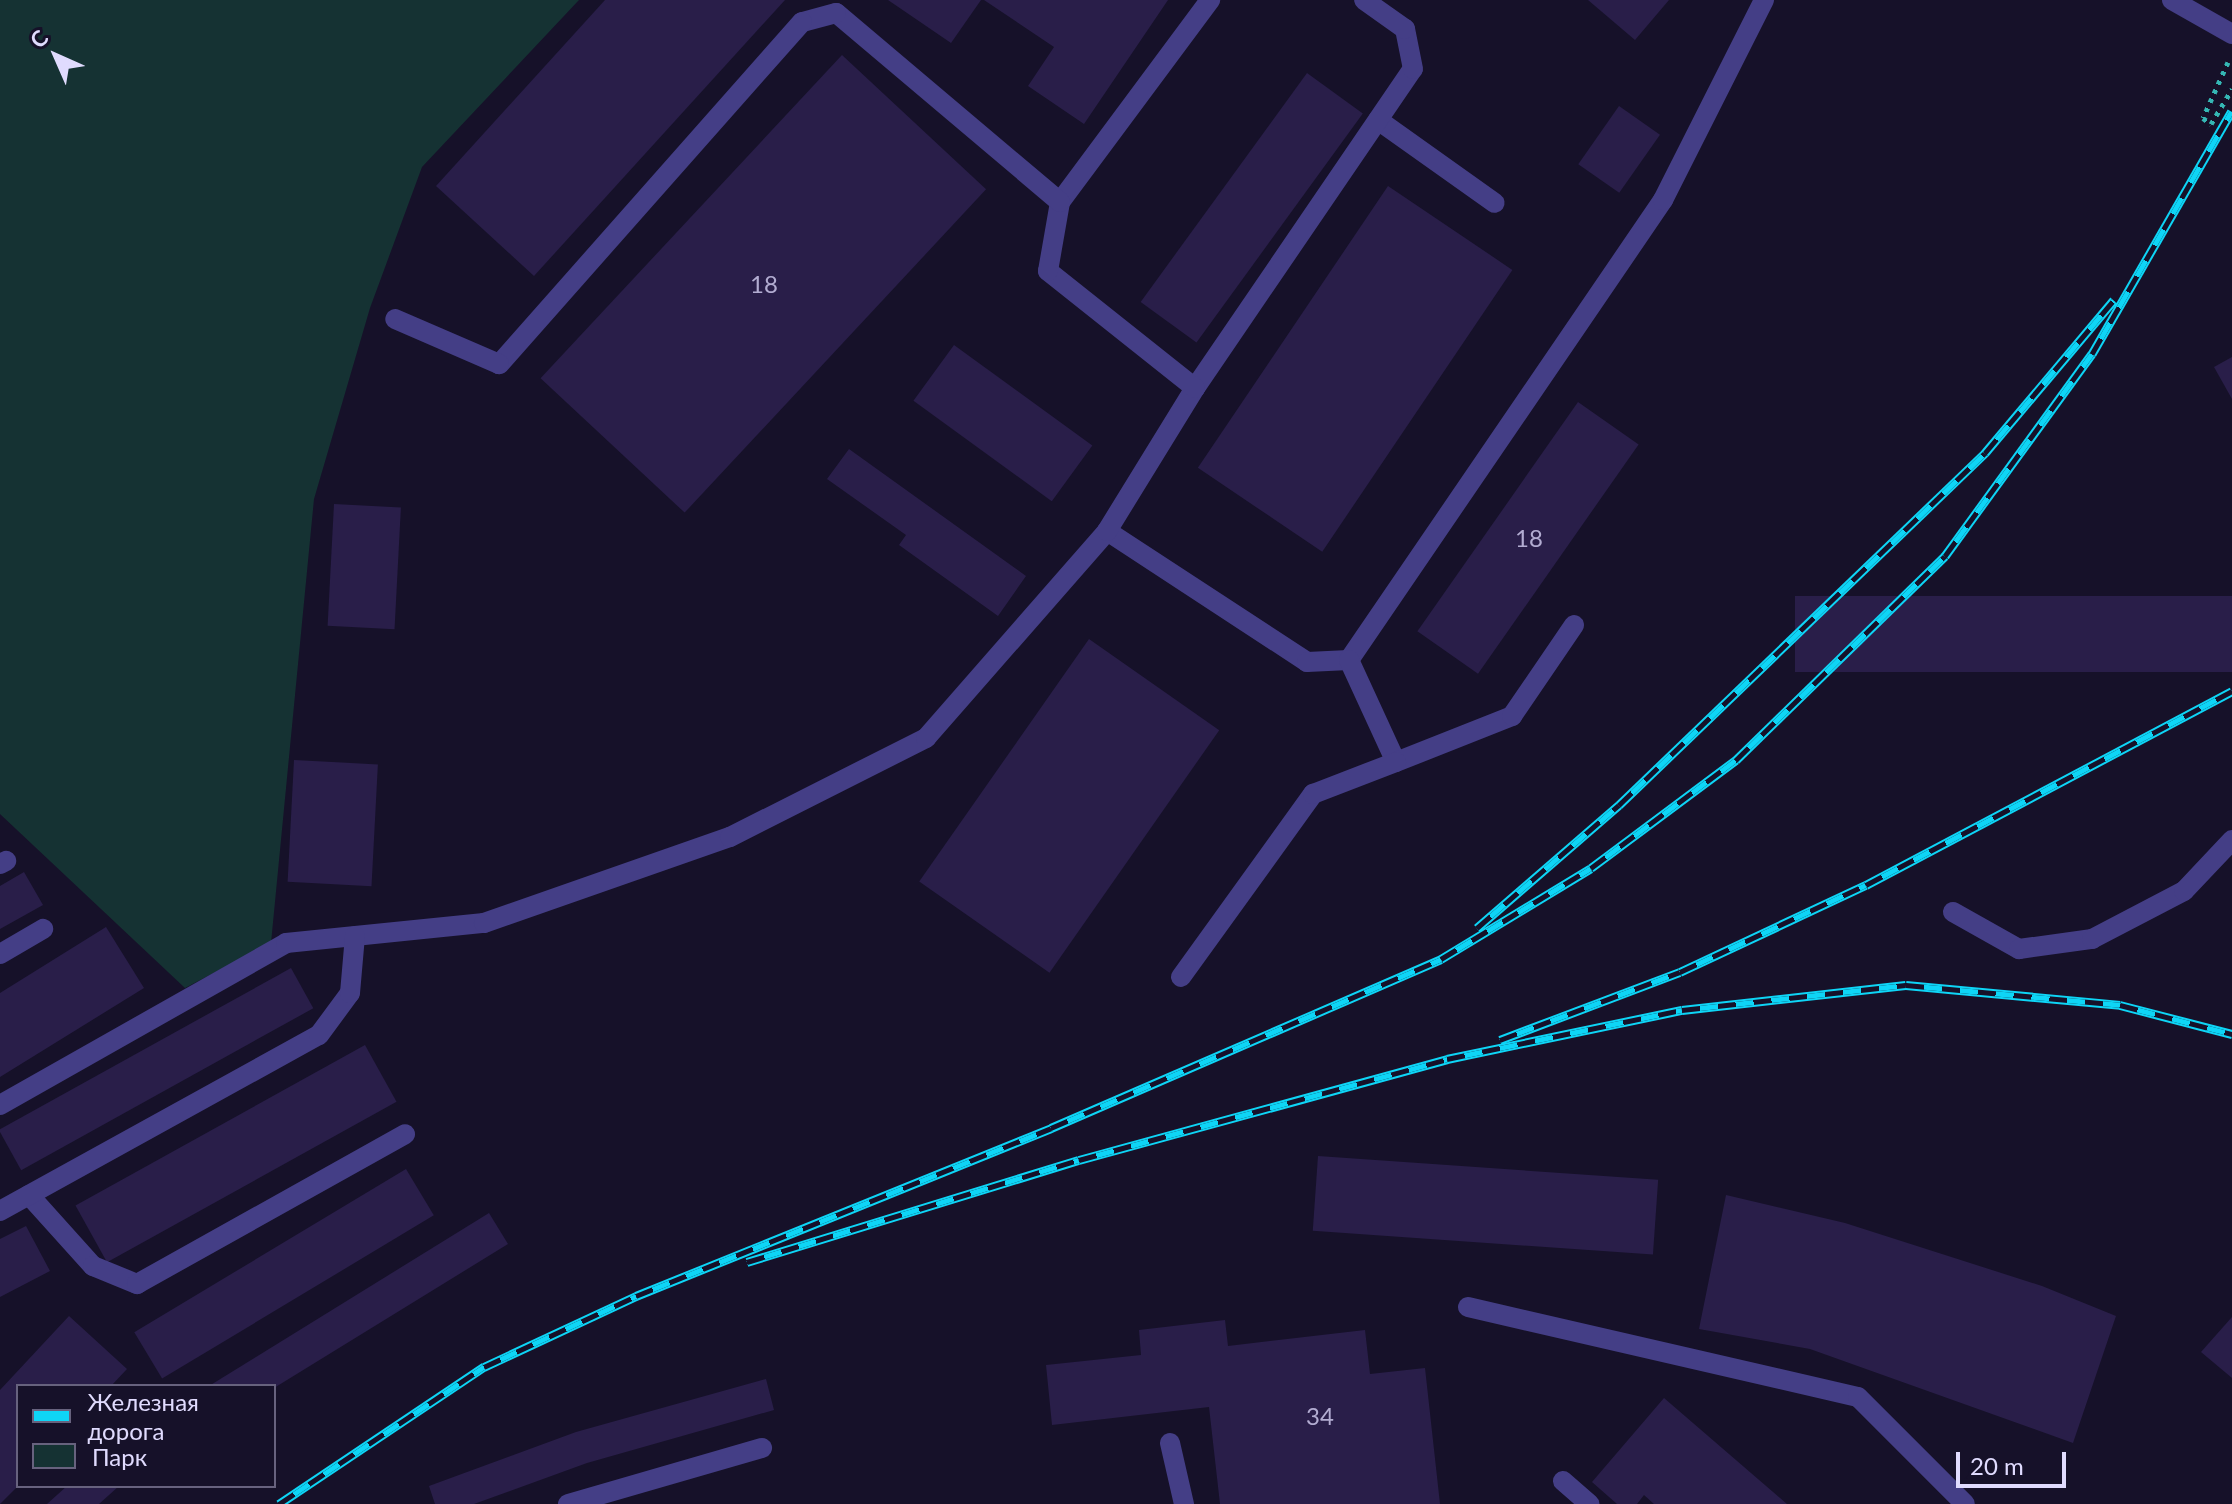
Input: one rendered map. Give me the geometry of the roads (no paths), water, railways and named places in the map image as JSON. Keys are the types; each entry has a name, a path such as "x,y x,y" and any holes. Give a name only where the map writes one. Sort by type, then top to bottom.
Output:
{"lane":[{"path":"1195,388 1048,271 1060,202 1210,0"},
{"path":"0,1105 286,943 484,923 730,837 926,738 1107,531 1195,388 1413,69 1405,29 1364,0"},
{"path":"1349,660 1663,200 1764,0"},
{"path":"2172,0 2232,34"},
{"path":"395,319 499,364 802,22 836,13 1060,202"},
{"path":"1378,120 1495,203"},
{"path":"1107,531 1307,662 1349,660"},
{"path":"1181,977 1313,794 1512,716 1574,625"},
{"path":"1349,660 1396,762"},
{"path":"1953,912 2019,949 2092,939 2184,891 2232,840"},
{"path":"0,954 43,929"},
{"path":"0,1211 319,1035 350,993 355,936"},
{"path":"29,1195 93,1266 137,1284 405,1134"},
{"path":"1468,1307 1858,1397 1965,1504"},
{"path":"1170,1443 1184,1504"},
{"path":"568,1504 762,1448"},
{"path":"1563,1481 1589,1504"}],"railway":[{"path":"279,1504 484,1367 636,1296 1051,1128 1441,959 1591,868 1736,760 1945,556 2092,354 2232,111"},
{"path":"1477,928 1619,805 1985,453 2114,300"},
{"path":"1500,1040 1680,972 1866,885 2232,691"},
{"path":"747,1262 1079,1160 1447,1059 1682,1010 1906,985 2120,1005 2232,1034"}]}
